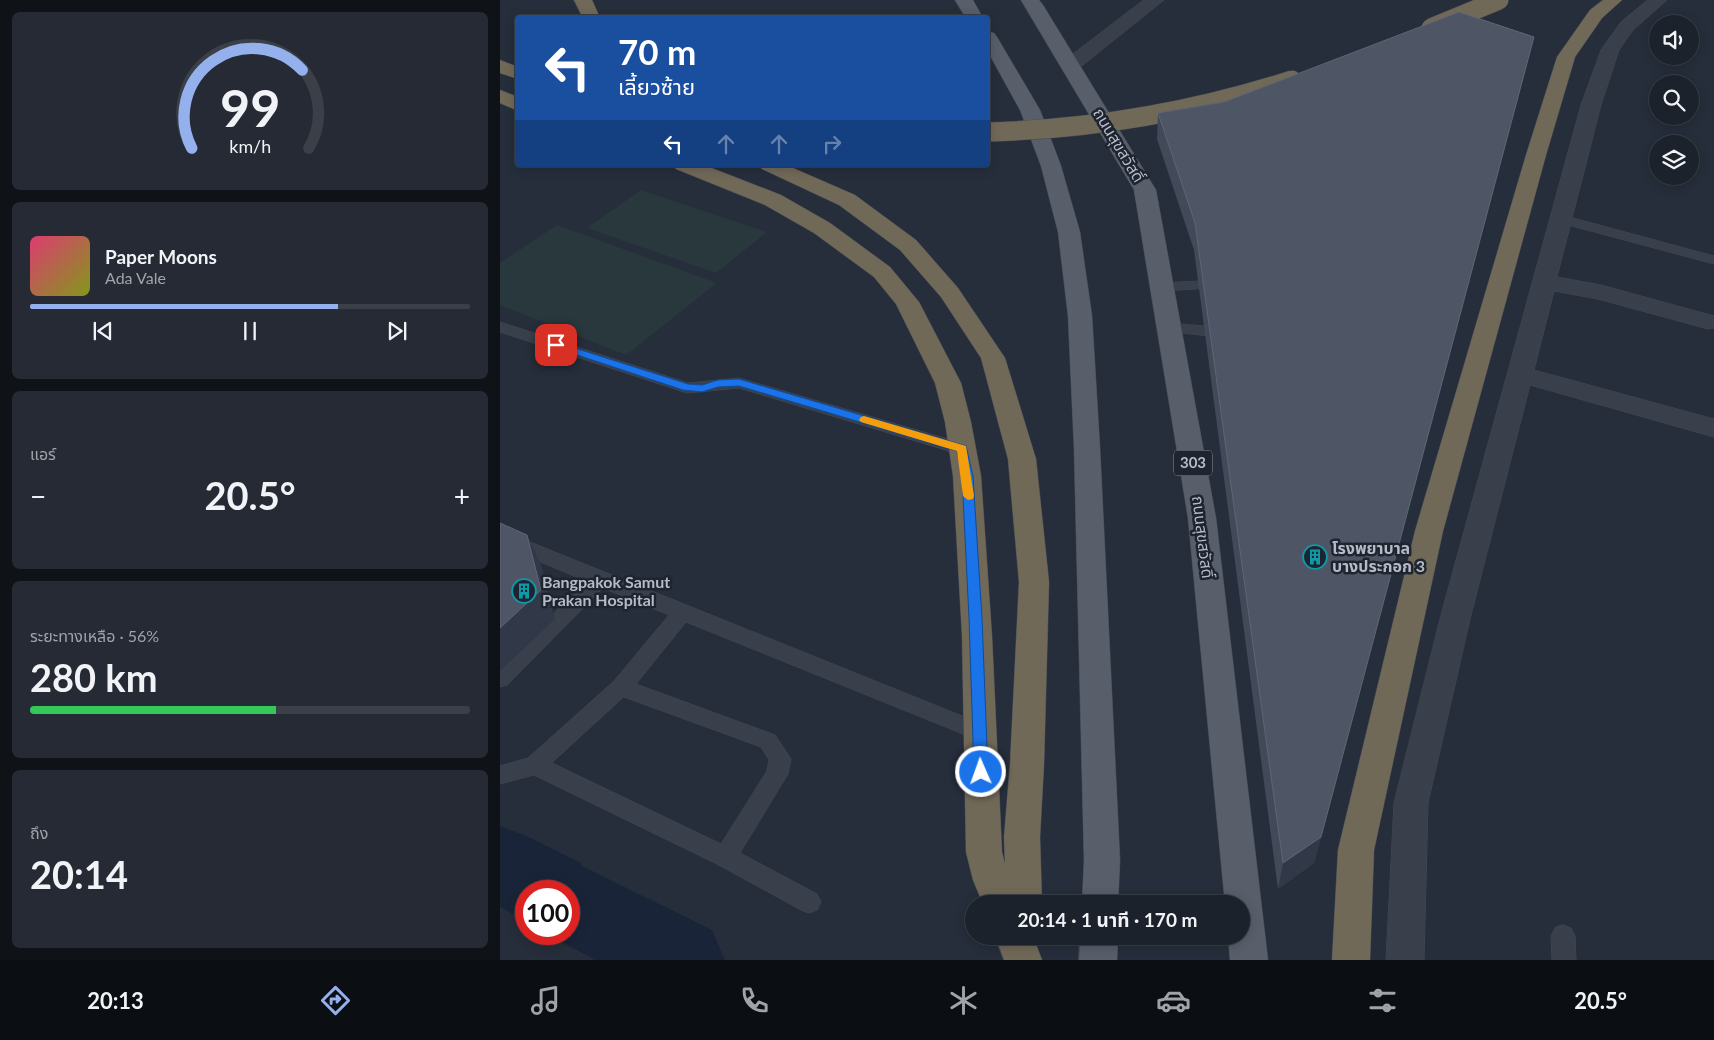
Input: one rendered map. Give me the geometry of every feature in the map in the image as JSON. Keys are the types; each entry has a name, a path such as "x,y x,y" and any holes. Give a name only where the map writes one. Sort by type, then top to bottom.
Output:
{"highway":[{"path":"583,0 590,15"},
{"path":"1412,35 1499,0"},
{"path":"1351,960 1356,850 1429,531 1536,155 1566,57 1596,14 1613,0"},
{"path":"500,66 515,73"},
{"path":"990,132 1080,125 1139,117 1202,105 1304,75"},
{"path":"500,96 515,104"},
{"path":"689,167 773,200 822,228 882,272 907,302 948,382 968,485 977,636 984,852 991,880 997,895"},
{"path":"773,167 847,200 908,245 950,293 993,358 1022,459 1034,582 1027,764 1022,837 1024,895"},
{"path":"1018,945 1025,960"},
{"path":"1025,945 1025,960"}],"main road":[{"path":"964,0 973,15"},
{"name":"ถนนสุขสวัสดิ์","path":"1030,0 1145,190 1202,518 1249,960"},
{"path":"990,40 1030,110 1051,166 1069,232 1080,316 1087,448 1102,860 1100,895"},
{"path":"1098,960 1099,945"}],"street":[{"path":"1071,65 1155,0"},
{"path":"1405,960 1411,803 1456,616 1591,105 1610,50 1627,26 1658,0"},
{"path":"1545,282 1601,292 1708,322"},
{"path":"1520,374 1714,428"}],"lane":[{"path":"1562,219 1714,260"},
{"path":"1162,286 1232,282"},
{"path":"500,327 687,388 702,388 718,383 739,383 962,449"},
{"path":"1169,328 1243,334"},
{"path":"500,537 980,732"},
{"path":"500,679 600,579"},
{"path":"500,775 518,772 536,765 622,687 683,612"},
{"path":"622,687 768,741 780,759 777,774 725,857"},
{"path":"536,765 725,857 809,902"},
{"path":"1564,936 1564,960"}],"shaded area":[{"path":"641,190 767,232 716,273 587,228"},
{"path":"557,225 717,283 626,355 500,305 500,263"}],"building":[{"name":"โรงพยาบาล บางประกอก 3","path":"1459,12 1534,37 1321,837 1283,863 1195,223 1158,113 1224,102"},
{"path":"500,523 527,535 541,590 500,628"}],"waterway":[{"path":"500,864 530,880"},
{"path":"580,907 681,960"}],"slow traffic":[{"path":"864,420 962,449 967,476 968,496"}],"place":[{"name":"โรงพยาบาล บางประกอก 3","path":"1315,557"},
{"name":"Bangpakok Samut Prakan Hospital","path":"524,591"}],"route":[{"path":"556,345 687,388 702,388 718,383 739,383 962,449 967,476 976,618 981,772"}]}
